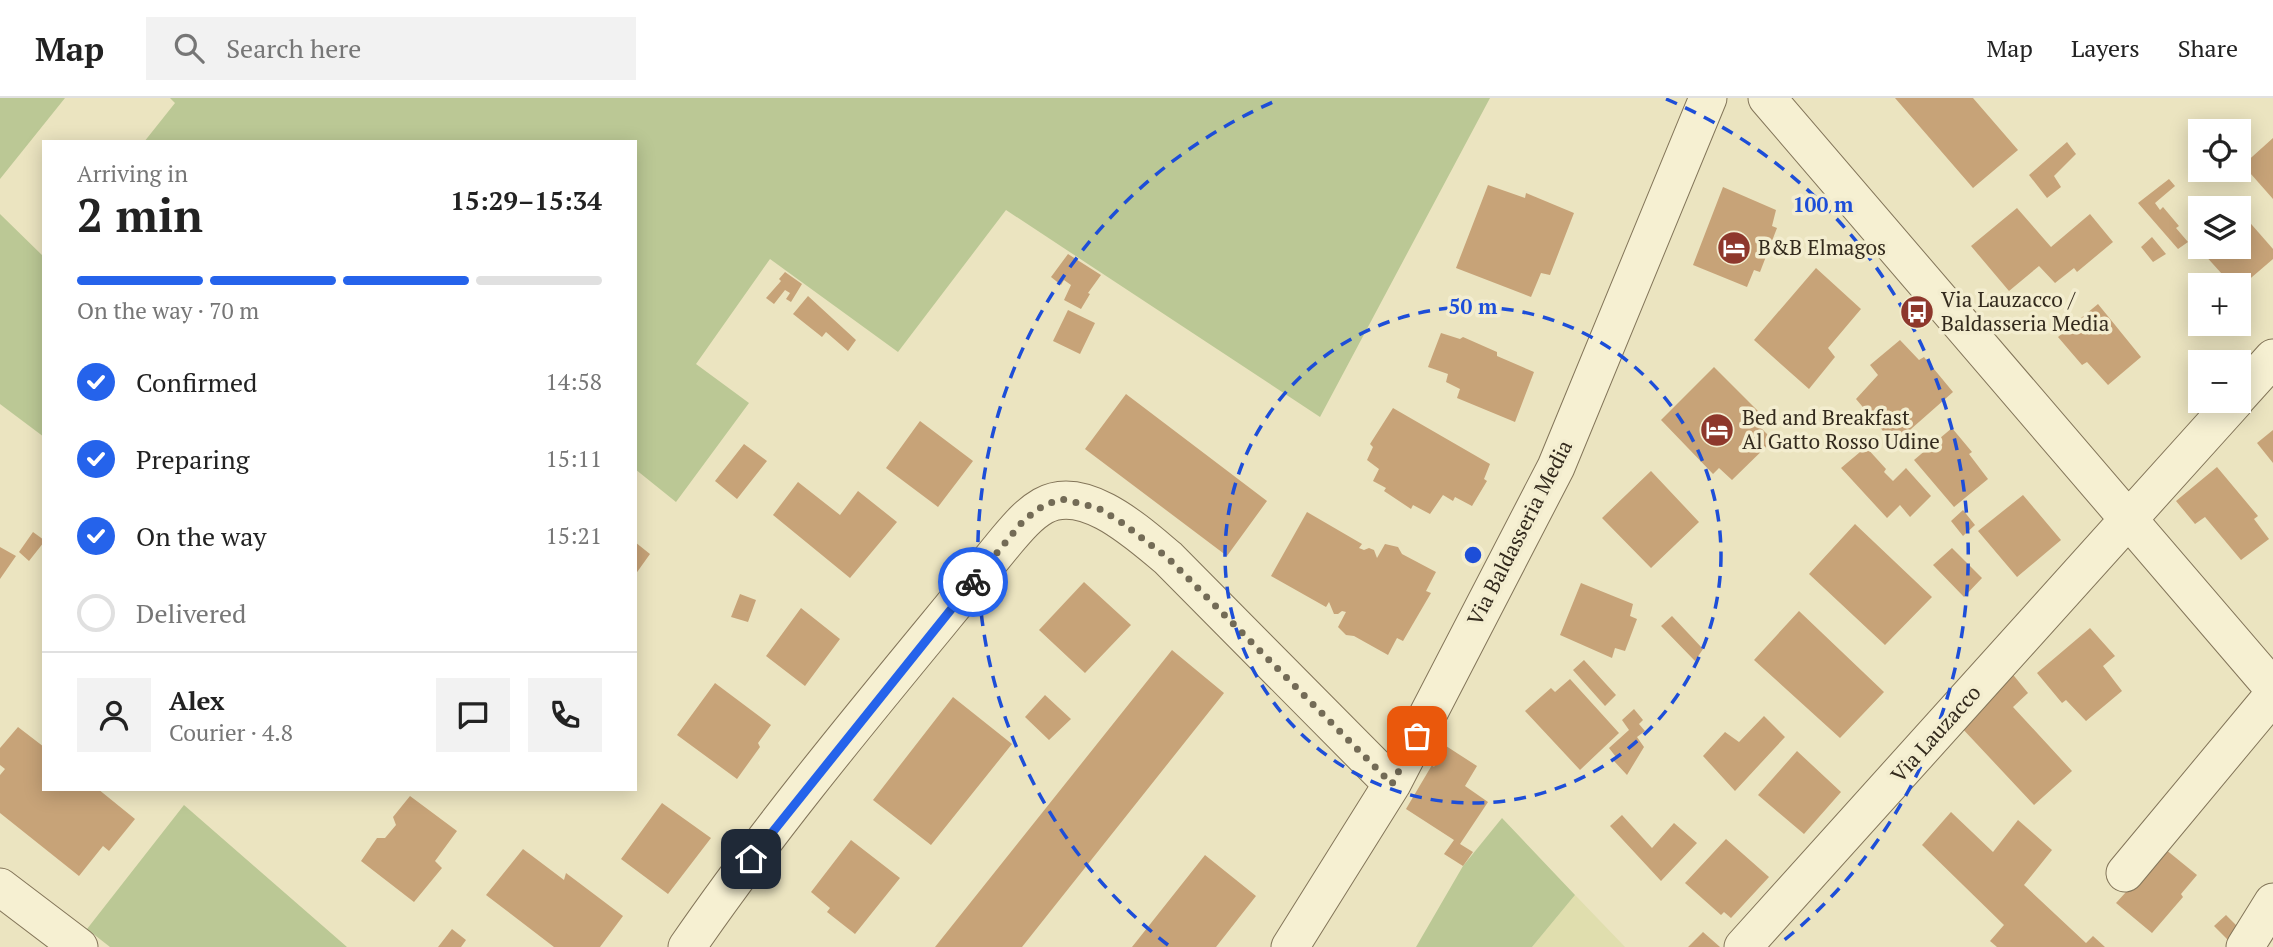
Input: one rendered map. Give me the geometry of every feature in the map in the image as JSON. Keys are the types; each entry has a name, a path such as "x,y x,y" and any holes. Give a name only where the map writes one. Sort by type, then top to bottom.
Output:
{"street":[{"name":"Via Baldasseria Media","path":"1290,947 1392,784 1556,467 1708,98"},
{"path":"1768,98 2273,688"},
{"name":"Via Lauzacco","path":"2251,383 2273,358"},
{"name":"Via Lauzacco","path":"1743,947 2225,413"},
{"path":"687,947 718,901 834,753 1007,540 1024,520 1044,505 1062,499 1098,508 1137,533 1168,558 1392,784"},
{"path":"2125,873 2273,695"},
{"path":"0,887 79,947"},
{"path":"2245,947 2273,902"}],"shaded area":[{"path":"1575,895 1625,947 1532,947"}],"green space":[{"path":"0,98 65,98 0,179"},
{"path":"170,98 1490,98 1320,417 1006,210 898,352 770,259 696,364 749,403 676,502 637,471 637,140 146,140 175,103"},
{"path":"0,214 42,255 42,436 0,404"},
{"path":"184,805 347,947 110,947 87,929"},
{"path":"1502,818 1575,895 1532,947 1416,947 1463,866"}],"building":[{"path":"1895,98 1973,98 2018,150 1973,188"},
{"path":"2273,138 2273,199 2251,174 2251,158"},
{"path":"2067,142 2076,154 2054,176 2061,187 2047,198 2029,175"},
{"path":"2169,179 2175,186 2155,203 2160,210 2163,207 2188,242 2178,249 2138,203"},
{"path":"1488,185 1525,198 1526,193 1574,213 1550,275 1541,273 1531,297 1456,268"},
{"name":"B&B Elmagos","path":"1723,187 1776,210 1772,226 1777,228 1760,272 1754,270 1747,287 1693,265"},
{"path":"2017,208 2051,247 2090,214 2113,242 2077,272 2074,268 2055,283 2039,266 2009,291 1971,246"},
{"path":"2251,224 2273,249 2273,259 2251,278 2251,273 2221,273 2208,259 2251,259"},
{"path":"2152,237 2166,254 2153,262 2141,247"},
{"path":"1068,254 1101,275 1081,309 1064,300 1071,285 1064,280 1061,285 1051,277"},
{"path":"1816,268 1861,309 1828,348 1835,357 1809,389 1754,340"},
{"path":"785,272 802,284 791,302 786,299 790,293 785,290 774,304 766,298"},
{"path":"808,296 856,340 848,351 826,332 822,337 793,314"},
{"path":"2098,304 2141,357 2108,385 2087,362 2082,365 2058,337"},
{"path":"1068,310 1095,323 1080,354 1053,341"},
{"path":"1441,333 1460,339 1463,337 1534,372 1515,422 1457,398 1460,389 1446,382 1448,374 1428,367"},
{"path":"1900,340 1919,360 1924,357 1953,392 1894,444 1856,399 1878,375 1870,365"},
{"name":"Bed and Breakfast Al Gatto Rosso Udine","path":"1714,367 1760,413 1753,420 1773,440 1732,480 1719,468 1713,474 1661,420"},
{"path":"1126,394 1267,501 1227,556 1085,449"},
{"path":"1393,408 1490,464 1484,479 1487,481 1472,506 1455,497 1453,501 1443,495 1430,514 1413,505 1411,509 1373,481 1379,469 1367,460 1373,447 1370,444"},
{"path":"920,421 973,461 938,507 886,468"},
{"path":"1952,428 1972,452 1969,454 1988,479 1954,507 1914,460"},
{"path":"2273,430 2273,463 2257,443"},
{"path":"744,444 767,461 737,499 715,481"},
{"path":"1866,447 1893,481 1906,468 1931,496 1910,517 1900,505 1887,518 1841,468"},
{"path":"2217,467 2258,516 2254,519 2269,539 2241,560 2205,517 2195,524 2176,501"},
{"path":"1651,471 1699,522 1651,568 1602,518"},
{"path":"798,482 840,515 858,491 897,522 850,578 773,515"},
{"path":"2023,495 2061,540 2017,577 1978,531"},
{"path":"1963,510 1975,525 1963,536 1951,521"},
{"path":"1307,512 1362,544 1359,548 1374,550 1377,558 1385,544 1398,547 1402,554 1436,572 1426,591 1431,593 1403,641 1397,638 1388,655 1354,636 1346,635 1338,627 1346,612 1334,614 1329,602 1326,607 1271,576"},
{"path":"1855,524 1932,597 1885,645 1809,574"},
{"path":"33,532 42,539 42,545 29,561 19,552"},
{"path":"637,544 650,554 637,572"},
{"path":"0,547 16,556 0,579"},
{"path":"1952,548 1982,578 1964,597 1933,565"},
{"path":"1084,582 1131,625 1085,673 1039,630"},
{"path":"1581,583 1633,604 1630,616 1637,619 1625,651 1615,648 1612,658 1560,635"},
{"path":"740,594 756,600 748,622 731,617"},
{"path":"801,608 840,639 805,686 766,656"},
{"path":"1799,611 1884,692 1840,738 1754,660"},
{"path":"1672,616 1703,649 1695,661 1661,626"},
{"path":"2090,628 2115,656 2103,666 2122,691 2086,721 2066,700 2062,703 2037,673"},
{"path":"1172,650 1224,693 1022,947 935,947"},
{"path":"1584,660 1616,695 1605,706 1573,670"},
{"path":"2010,671 2028,693 2013,707 2072,771 2034,805 1960,726"},
{"path":"1570,679 1619,733 1580,770 1525,711 1551,688 1555,692"},
{"path":"715,683 771,725 758,743 760,747 737,779 677,735"},
{"path":"1045,695 1071,719 1049,740 1025,717"},
{"path":"953,697 1012,744 931,845 873,800"},
{"path":"1634,709 1643,720 1639,724 1645,731 1637,737 1644,747 1627,775 1613,760 1616,757 1609,748 1629,730 1622,720"},
{"path":"1764,716 1785,737 1735,791 1703,756 1725,732 1739,742"},
{"path":"18,727 42,745 42,791 100,791 135,819 109,851 103,846 79,876 0,813 0,775 5,769 0,765 0,748"},
{"path":"1446,746 1477,766 1465,786 1488,802 1460,844 1473,852 1463,866 1444,854 1454,840 1406,809"},
{"path":"1797,751 1841,792 1804,834 1758,795"},
{"path":"410,796 457,831 435,861 442,868 414,902 361,861 377,838 385,838 396,825 393,817"},
{"path":"662,803 711,838 668,894 621,859"},
{"path":"1951,812 1993,852 2018,820 2052,850 2024,885 2086,943 2093,936 2105,947 1997,947 1990,941 2004,925 1922,845"},
{"path":"1622,815 1652,848 1674,823 1697,843 1661,881 1610,826"},
{"path":"1726,839 1769,877 1731,918 1724,912 1721,915 1685,883"},
{"path":"851,840 900,878 855,934 827,912 830,908 811,892"},
{"path":"523,849 564,880 566,873 623,916 600,947 554,947 486,895"},
{"path":"2165,849 2197,875 2181,894 2183,897 2152,933 2116,903"},
{"path":"1205,855 1256,896 1216,947 1132,947"},
{"path":"2226,915 2239,928 2228,940 2214,926"},
{"path":"452,929 466,940 461,947 438,947"},
{"path":"1703,932 1720,947 1688,947"}],"way so far":[{"path":"973,582 1024,520 1044,505 1062,499 1078,501 1098,508 1121,522 1168,558 1392,784 1417,736"}],"place":[{"name":"B&B Elmagos","path":"1734,248"},
{"name":"Via Lauzacco / Baldasseria Media","path":"1917,312"},
{"name":"Bed and Breakfast Al Gatto Rosso Udine","path":"1717,430"}],"route":[{"path":"751,859 973,582"}]}
